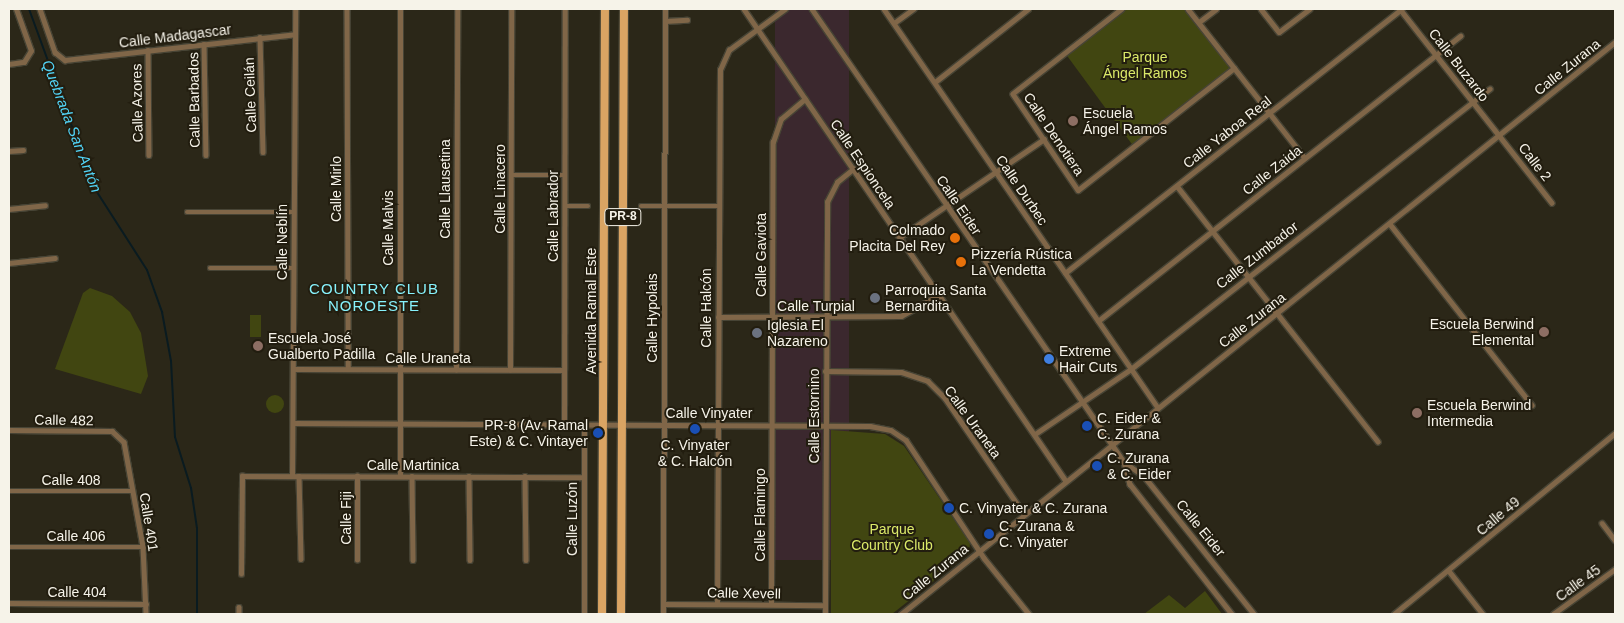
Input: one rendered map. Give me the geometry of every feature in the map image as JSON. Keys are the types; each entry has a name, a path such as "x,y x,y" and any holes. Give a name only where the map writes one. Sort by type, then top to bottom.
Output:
{"main road":[{"name":"Avenida Ramal Este","path":"602,614 605,9"},
{"name":"PR-8","path":"621,614 624,9"}],"street":[{"path":"9,64 27,60 31,51 16,9"},
{"name":"Calle Madagascar","path":"40,9 59,57 148,50 295,34"},
{"name":"Calle Neblín","path":"292,476 294,423 295,9"},
{"name":"Calle Mirlo","path":"347,9 348,369"},
{"name":"Calle Malvis","path":"400,9 400,476"},
{"name":"Calle Llausetina","path":"456,370 457,9"},
{"name":"Calle Linacero","path":"510,370 511,9"},
{"name":"Calle Labrador","path":"564,424 565,9"},
{"name":"Calle Hypolais","path":"663,614 665,9"},
{"name":"Calle Espioncela","path":"744,9 1066,481"},
{"name":"Calle Halcón","path":"717,603 717,206 720,70 729,50 757,28 786,9"},
{"name":"Calle Eider","path":"812,9 1124,462 1144,476 1254,614"},
{"name":"Calle Durbec","path":"884,9 1158,407"},
{"path":"894,23 913,9"},
{"path":"935,82 1028,9"},
{"name":"Calle Denotiera","path":"1122,9 1013,94 1078,190 1234,68"},
{"path":"1188,9 1306,158"},
{"path":"1199,22 1216,9"},
{"path":"1261,9 1279,32 1309,9"},
{"name":"Calle Buzardo","path":"1401,9 1500,135"},
{"name":"Calle Yaboa Real","path":"1065,273 1401,9"},
{"path":"665,21 687,20"},
{"name":"Calle Zaida","path":"1098,321 1460,36"},
{"name":"Calle Ceilán","path":"260,37 263,152"},
{"name":"Calle Zurana","path":"901,614 1615,42"},
{"name":"Calle Barbados","path":"204,44 206,155"},
{"name":"Calle Azores","path":"148,50 149,155"},
{"name":"Calle Zumbador","path":"1035,434 1131,369 1472,101 1490,89"},
{"name":"Calle Gaviota","path":"771,425 773,142 781,118 805,99"},
{"name":"Calle 2","path":"1500,135 1552,203"},
{"path":"900,237 1044,139"},
{"path":"9,152 23,150"},
{"name":"Calle Estornino","path":"825,614 827,202 837,182 853,169"},
{"path":"511,175 564,175"},
{"path":"1176,186 1378,441"},
{"path":"9,208 45,205"},
{"path":"565,206 588,206"},
{"path":"641,206 717,206"},
{"path":"187,212 294,212"},
{"path":"1390,224 1532,405"},
{"path":"9,263 55,258"},
{"path":"210,268 293,268"},
{"name":"Calle Turpial","path":"718,317 901,316 939,295"},
{"name":"Calle Uraneta","path":"294,369 563,370"},
{"name":"Calle Uraneta","path":"825,372 901,372 928,380 945,398 1024,514"},
{"name":"Calle Vinyater","path":"294,423 826,425 870,426 891,430 906,440 981,549 1029,614"},
{"name":"Calle Luzón","path":"584,424 584,614"},
{"name":"Calle Flamingo","path":"771,425 771,604"},
{"name":"Calle 482","path":"9,430 112,431 117,436"},
{"name":"Calle 49","path":"1394,614 1449,571 1615,433"},
{"name":"Calle 401","path":"117,436 124,442 143,547 146,614"},
{"name":"Calle Eider","path":"1124,462 1130,484 1232,614"},
{"name":"Calle Martinica","path":"241,574 242,476 583,477"},
{"path":"299,476 301,559"},
{"name":"Calle Fiji","path":"356,560 357,476"},
{"path":"412,476 413,560"},
{"path":"470,476 470,560"},
{"path":"525,476 526,560"},
{"name":"Calle 408","path":"9,491 132,491"},
{"path":"1602,523 1615,540"},
{"name":"Calle 406","path":"9,547 143,547"},
{"name":"Calle 45","path":"1553,614 1615,569"},
{"path":"1449,571 1483,614"},
{"name":"Calle 404","path":"9,603 146,604"},
{"name":"Calle Xevell","path":"663,604 824,605"},
{"path":"239,607 240,614"}],"shaded area":[{"path":"775,9 849,9 849,560 775,560"}],"green space":[{"name":"Parque Ángel Ramos","path":"1122,9 1188,9 1234,68 1134,147 1065,53"},
{"path":"90,288 112,296 130,312 141,333 148,376 141,394 55,369 83,293"},
{"path":"250,315 261,315 261,337 250,337"},
{"path":"271,395 279,395 284,400 282,411 271,413 266,408 266,400"},
{"name":"Parque Country Club","path":"831,430 885,434 904,446 970,543 969,553 892,614 831,614"},
{"path":"1205,591 1222,614 1144,614 1169,595 1185,608"}],"waterway":[{"name":"Quebrada San Antón","path":"29,9 95,189 147,270 162,312 171,361 175,437 191,488 197,528 197,614"}],"place":[{"name":"Escuela Ángel Ramos","path":"1073,121"},
{"name":"Colmado Placita Del Rey","path":"955,238"},
{"name":"Pizzería Rústica La Vendetta","path":"961,262"},
{"name":"Parroquia Santa Bernardita","path":"875,298"},
{"name":"Escuela Berwind Elemental","path":"1544,332"},
{"name":"Iglesia El Nazareno","path":"757,333"},
{"name":"Escuela José Gualberto Padilla","path":"258,346"},
{"name":"Extreme Hair Cuts","path":"1049,359"},
{"name":"Escuela Berwind Intermedia","path":"1417,413"},
{"name":"C. Eider & C. Zurana","path":"1087,426"},
{"name":"C. Vinyater & C. Halcón","path":"695,429"},
{"name":"PR-8 (Av. Ramal Este) & C. Vintayer","path":"598,433"},
{"name":"C. Zurana & C. Eider","path":"1097,466"},
{"name":"C. Vinyater & C. Zurana","path":"949,508"},
{"name":"C. Zurana & C. Vinyater","path":"989,534"}],"district":[{"name":"COUNTRY CLUB NOROESTE","path":"374,296"}]}
